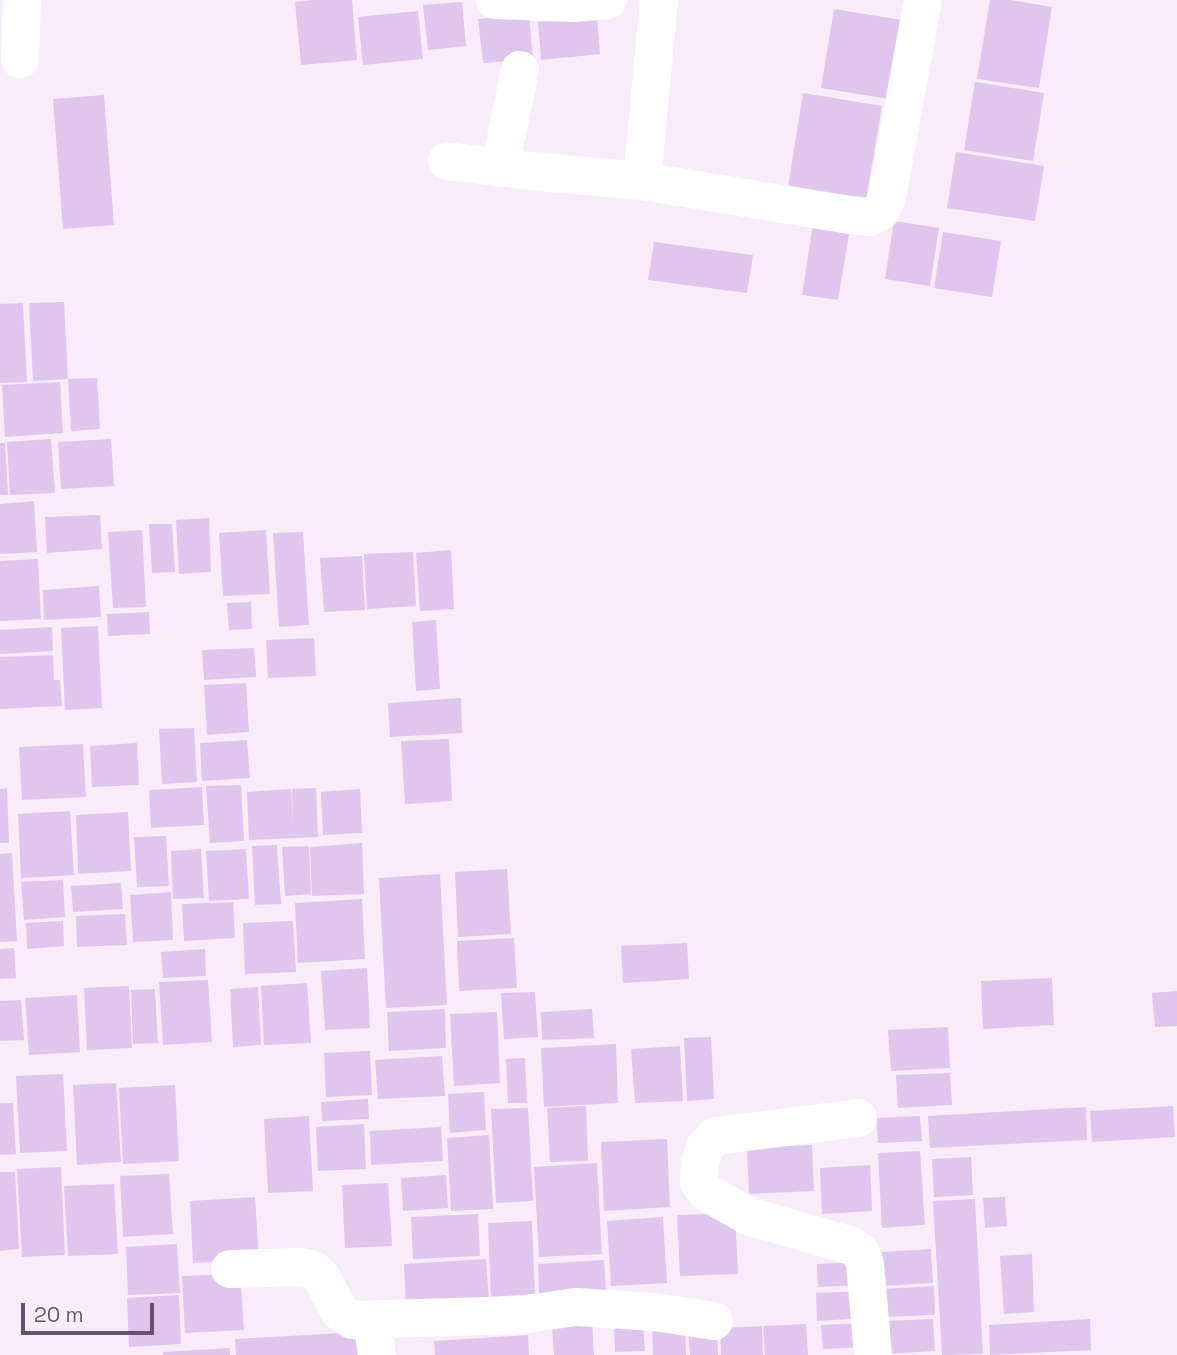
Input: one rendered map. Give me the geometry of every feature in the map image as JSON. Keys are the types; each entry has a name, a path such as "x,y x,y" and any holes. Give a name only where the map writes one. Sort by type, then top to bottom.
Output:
{"street":[{"path":"20,59 22,0"},
{"path":"495,0 575,3 608,0"},
{"path":"642,181 659,0"},
{"path":"447,161 642,181 870,217 881,211 887,197 923,0"},
{"path":"500,168 520,70"},
{"path":"859,1118 715,1136 705,1147 700,1163 699,1182 706,1192 748,1216 852,1246 861,1253 865,1264 873,1355"},
{"path":"230,1269 302,1267 314,1270 339,1311 375,1338 576,1307 655,1312 714,1321"}],"building":[{"path":"352,0 357,60 301,65 295,2"},
{"path":"990,0 1010,0 1052,7 1039,88 977,79"},
{"path":"462,2 466,46 428,50 423,5"},
{"path":"834,9 902,20 889,99 821,88"},
{"path":"418,11 423,59 363,65 358,17"},
{"path":"529,15 533,59 483,63 478,19"},
{"path":"597,17 600,54 541,60 538,22"},
{"path":"975,82 1044,93 1033,161 964,150"},
{"path":"803,93 882,106 866,199 788,187"},
{"path":"104,95 114,225 63,229 53,99"},
{"path":"956,152 1044,166 1035,221 947,208"},
{"path":"894,221 939,228 930,286 885,279"},
{"path":"813,224 850,229 838,300 802,295"},
{"path":"943,232 1001,241 992,297 934,288"},
{"path":"654,242 753,255 747,293 648,280"},
{"path":"64,302 68,379 33,381 29,303"},
{"path":"23,303 27,382 0,383 0,304"},
{"path":"97,378 100,429 71,431 68,379"},
{"path":"60,382 63,433 5,437 2,385"},
{"path":"51,439 55,493 10,495 7,442"},
{"path":"111,439 114,486 61,489 58,442"},
{"path":"0,443 5,443 8,495 0,495"},
{"path":"34,501 37,552 0,554 0,504"},
{"path":"100,515 102,549 47,553 45,517"},
{"path":"209,518 211,572 179,574 176,520"},
{"path":"149,524 172,524 175,572 152,573"},
{"path":"142,530 146,607 113,608 108,532"},
{"path":"266,530 270,594 223,596 219,533"},
{"path":"303,532 309,625 279,627 273,533"},
{"path":"451,550 454,609 420,611 416,553"},
{"path":"413,552 416,606 367,609 364,554"},
{"path":"362,556 365,610 324,612 320,558"},
{"path":"38,559 41,619 0,621 0,561"},
{"path":"99,586 101,617 44,620 43,590"},
{"path":"251,602 252,629 229,630 227,603"},
{"path":"149,612 150,634 108,636 107,614"},
{"path":"436,620 440,689 416,691 412,622"},
{"path":"98,626 102,708 65,710 61,628"},
{"path":"52,627 53,651 0,654 0,630"},
{"path":"314,638 316,676 268,678 266,640"},
{"path":"254,648 256,677 204,680 202,650"},
{"path":"53,655 54,680 60,680 62,706 0,709 0,657"},
{"path":"246,683 249,732 207,735 204,685"},
{"path":"461,698 462,733 390,737 388,703"},
{"path":"194,728 197,782 162,784 159,729"},
{"path":"449,739 452,801 405,804 401,741"},
{"path":"247,740 250,778 202,781 200,743"},
{"path":"137,743 139,785 92,787 90,746"},
{"path":"83,744 86,797 22,800 19,747"},
{"path":"241,785 244,841 210,843 206,786"},
{"path":"202,787 204,825 151,828 149,790"},
{"path":"7,788 9,843 0,843 0,789"},
{"path":"316,788 318,837 249,840 247,792 291,789 293,824 292,789"},
{"path":"360,789 362,833 323,835 321,792"},
{"path":"70,811 74,875 21,878 18,814"},
{"path":"128,812 131,871 78,874 76,815"},
{"path":"166,836 169,886 137,887 134,837"},
{"path":"362,843 364,894 312,896 310,847"},
{"path":"277,845 281,904 255,905 252,846"},
{"path":"309,846 311,894 285,896 282,847"},
{"path":"201,849 204,898 173,899 171,851"},
{"path":"246,849 249,899 209,901 206,851"},
{"path":"12,853 17,941 0,942 0,854"},
{"path":"507,869 511,934 458,937 455,872"},
{"path":"440,874 447,1005 386,1008 379,878"},
{"path":"63,880 65,917 24,920 21,882"},
{"path":"121,883 123,909 73,912 71,886"},
{"path":"171,892 173,940 133,942 130,895"},
{"path":"362,899 365,959 298,963 295,903"},
{"path":"233,902 235,938 184,941 182,904"},
{"path":"125,914 127,945 77,947 76,916"},
{"path":"63,921 64,946 27,949 26,923"},
{"path":"293,921 296,972 245,974 243,923"},
{"path":"514,938 517,988 459,991 457,941"},
{"path":"687,943 689,979 623,983 621,946"},
{"path":"14,948 16,978 0,979 0,949"},
{"path":"205,949 206,976 163,978 161,952"},
{"path":"367,968 370,1028 325,1030 321,971"},
{"path":"1052,978 1054,1025 983,1029 981,981"},
{"path":"208,980 212,1042 163,1045 159,982"},
{"path":"307,983 311,1043 264,1045 261,986"},
{"path":"129,986 132,1048 87,1050 84,988"},
{"path":"258,987 261,1045 233,1047 230,989"},
{"path":"155,989 158,1043 133,1044 131,990"},
{"path":"1177,991 1177,1026 1155,1027 1152,993"},
{"path":"535,992 538,1037 504,1039 501,993"},
{"path":"77,995 80,1052 29,1055 25,998"},
{"path":"21,1000 24,1040 0,1041 0,1001"},
{"path":"445,1009 446,1048 389,1051 387,1012"},
{"path":"592,1009 594,1038 542,1040 541,1012"},
{"path":"497,1012 500,1083 454,1086 450,1014"},
{"path":"948,1027 950,1068 891,1071 888,1030"},
{"path":"711,1037 714,1099 687,1101 684,1038"},
{"path":"616,1044 618,1103 544,1107 541,1048"},
{"path":"680,1046 683,1101 635,1103 631,1049"},
{"path":"370,1051 372,1095 326,1097 324,1053"},
{"path":"442,1056 445,1096 378,1099 375,1060"},
{"path":"525,1058 527,1103 508,1103 506,1059"},
{"path":"950,1073 952,1105 898,1108 896,1075"},
{"path":"63,1074 67,1151 20,1153 16,1076"},
{"path":"116,1083 121,1162 77,1165 73,1085"},
{"path":"175,1085 179,1161 123,1164 119,1088"},
{"path":"484,1092 486,1130 450,1133 448,1094"},
{"path":"368,1099 369,1119 322,1121 321,1102"},
{"path":"0,1103 13,1103 16,1154 0,1155"},
{"path":"586,1106 588,1161 550,1162 547,1108"},
{"path":"1173,1106 1175,1137 1092,1142 1090,1111"},
{"path":"1086,1107 1087,1140 930,1148 928,1116"},
{"path":"528,1108 533,1201 496,1203 491,1109"},
{"path":"309,1116 313,1191 268,1193 264,1119"},
{"path":"920,1116 922,1141 878,1143 876,1118"},
{"path":"364,1124 366,1169 318,1171 316,1127"},
{"path":"441,1127 443,1161 371,1165 370,1131"},
{"path":"489,1135 493,1209 451,1211 447,1138"},
{"path":"667,1139 670,1207 604,1211 601,1142"},
{"path":"812,1145 814,1191 749,1194 747,1148"},
{"path":"920,1151 925,1225 882,1228 878,1153"},
{"path":"971,1157 973,1195 934,1197 932,1159"},
{"path":"597,1163 602,1254 539,1257 534,1167"},
{"path":"870,1165 872,1211 822,1214 820,1168"},
{"path":"61,1167 65,1255 22,1257 17,1169"},
{"path":"0,1172 15,1172 19,1249 0,1251"},
{"path":"169,1174 173,1234 123,1237 120,1176"},
{"path":"446,1175 448,1208 403,1211 401,1178"},
{"path":"388,1183 392,1246 345,1248 342,1185"},
{"path":"114,1184 118,1254 68,1256 64,1186"},
{"path":"255,1197 259,1259 193,1263 190,1201"},
{"path":"1005,1197 1007,1226 985,1228 983,1198"},
{"path":"975,1199 983,1354 942,1355 933,1201"},
{"path":"735,1213 738,1274 680,1276 677,1215"},
{"path":"478,1214 480,1256 413,1259 411,1217"},
{"path":"663,1217 667,1283 611,1286 607,1221"},
{"path":"532,1221 535,1294 491,1297 488,1223"},
{"path":"177,1244 180,1293 128,1295 126,1247"},
{"path":"931,1249 933,1283 883,1286 882,1252"},
{"path":"1032,1254 1034,1312 1004,1314 1000,1256"},
{"path":"486,1259 489,1301 406,1305 404,1264"},
{"path":"604,1260 606,1291 539,1294 538,1264"},
{"path":"861,1262 863,1285 818,1287 817,1264"},
{"path":"240,1274 244,1330 185,1333 182,1276"},
{"path":"934,1286 935,1315 883,1317 882,1289"},
{"path":"864,1291 865,1318 817,1321 816,1293"},
{"path":"179,1295 181,1344 129,1347 127,1298"},
{"path":"685,1319 686,1355 653,1355 652,1321"},
{"path":"933,1319 935,1351 885,1354 884,1321"},
{"path":"1090,1319 1091,1350 990,1355 989,1325"},
{"path":"592,1320 594,1355 554,1355 552,1322"},
{"path":"643,1323 645,1351 615,1352 614,1324"},
{"path":"865,1323 866,1347 823,1349 821,1325"},
{"path":"806,1324 808,1355 765,1355 763,1326"},
{"path":"717,1326 718,1355 690,1355 688,1328"},
{"path":"762,1326 763,1355 721,1355 720,1328"},
{"path":"362,1332 363,1355 236,1355 235,1339"},
{"path":"528,1335 529,1355 435,1355 434,1341"},
{"path":"230,1348 230,1355 163,1355 163,1352"}]}
